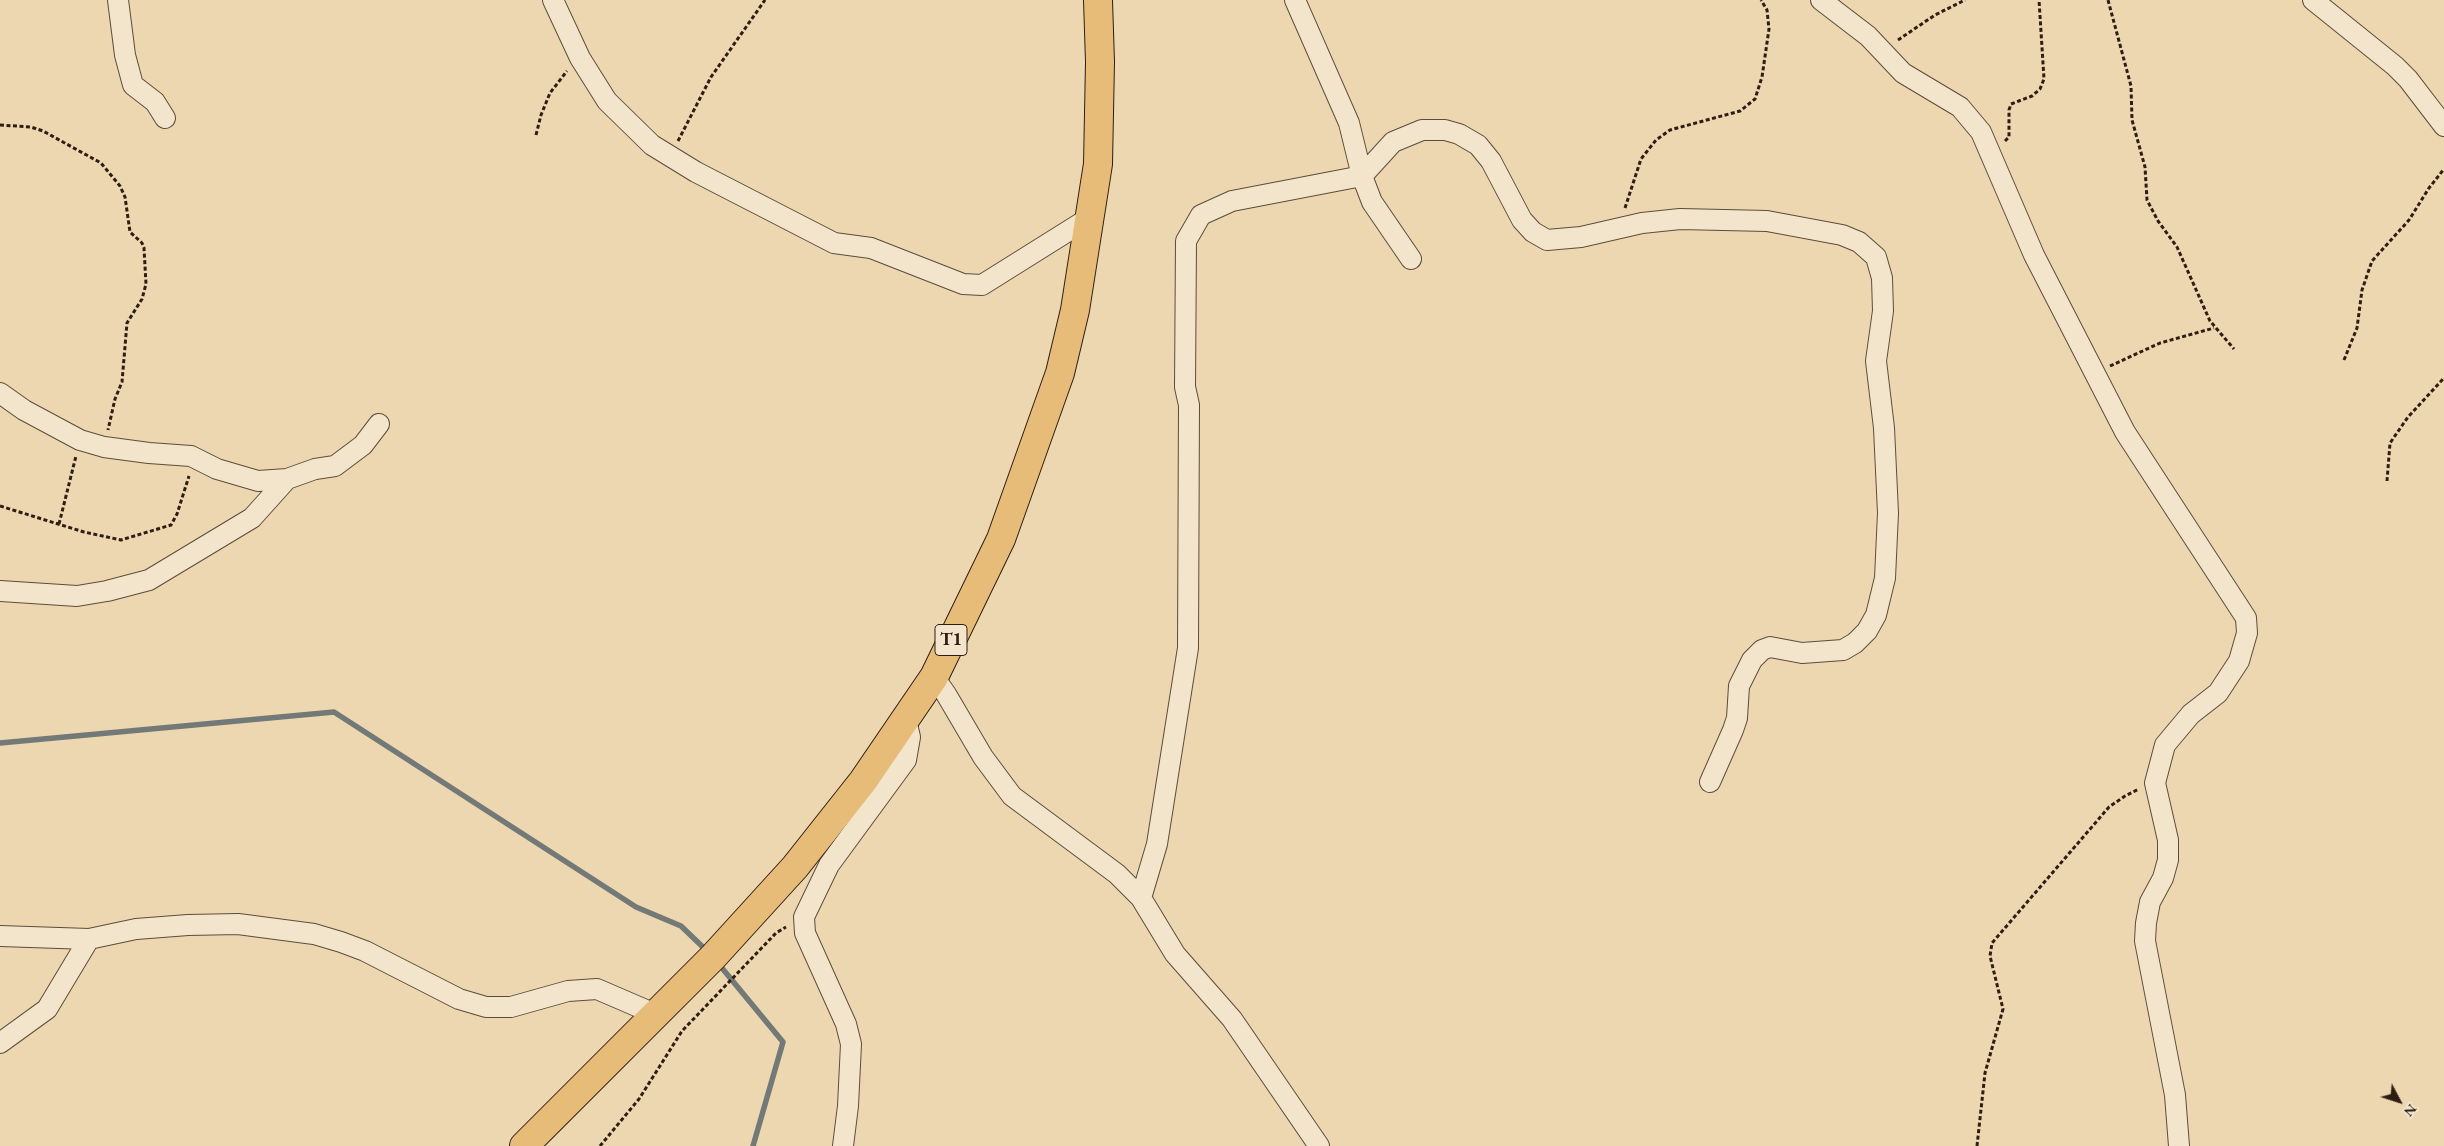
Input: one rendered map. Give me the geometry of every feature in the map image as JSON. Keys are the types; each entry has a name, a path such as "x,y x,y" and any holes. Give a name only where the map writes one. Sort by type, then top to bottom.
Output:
{"highway":[{"name":"T1","path":"524,1146 713,957 795,867 863,782 934,676 1001,539 1060,373 1075,310 1098,164 1100,62 1098,0"}],"street":[{"path":"118,0 128,70 133,85 155,102 165,118"},
{"path":"553,0 580,58 607,101 632,127 668,156 834,243 871,248 963,284 982,285 1089,218"},
{"path":"1295,0 1349,124 1362,176 1372,202 1411,259"},
{"path":"1821,0 1868,36 1881,52 1903,73 1967,113 1981,132 2034,255 2125,432 2246,618 2247,633 2239,661 2218,693 2191,714 2165,745 2155,783 2168,840 2168,860 2163,878 2150,902 2145,941 2175,1095 2179,1146"},
{"path":"2313,0 2394,66 2408,80 2444,126"},
{"path":"1141,898 1158,844 1188,648 1189,405 1185,387 1186,241 1200,215 1232,201 1362,176 1393,142 1422,130 1445,130 1459,134 1478,145 1490,161 1522,220 1533,232 1547,240 1581,237 1615,228 1680,219 1768,221 1808,227 1842,235 1859,242 1876,257 1882,278 1883,311 1876,361 1884,428 1888,513 1885,578 1876,615 1867,631 1855,643 1843,650 1802,653 1770,648 1762,650 1752,660 1739,686 1737,718 1733,730 1710,782"},
{"path":"0,393 24,410 80,440 104,447 191,456 217,469 258,481 286,479 315,469 335,466 363,445 379,424"},
{"path":"0,591 77,596 107,592 149,580 252,518 286,479"},
{"path":"934,676 988,765 1012,796 1117,874 1141,898 1175,954 1232,1020 1319,1146"},
{"path":"843,1146 848,1106 851,1044 846,1024 805,933 804,917 829,865 906,760 910,737 906,720"},
{"path":"0,936 89,939 136,929 238,924 314,934 365,952 450,995 486,1007 511,1007 568,991 596,988 655,1014"},
{"path":"0,1043 47,1009 89,939"}],"path":[{"path":"668,156 684,132 710,77 765,0"},
{"path":"1615,228 1628,202 1641,159 1656,140 1670,130 1740,111 1754,99 1762,78 1768,29 1767,10 1761,0"},
{"path":"1881,52 1924,22 1965,0"},
{"path":"1990,152 2003,145 2009,137 2008,110 2011,104 2032,96 2040,89 2044,79 2039,0"},
{"path":"2108,0 2132,86 2132,120 2145,167 2147,200 2158,221 2177,247 2214,327 2234,349"},
{"path":"536,135 541,115 550,93 563,75 580,58"},
{"path":"0,125 31,127 43,131 101,164 120,186 125,198 130,232 142,242 144,248 146,284 142,299 127,323 122,382 115,399 104,447"},
{"path":"2344,360 2359,321 2362,290 2372,261 2409,220 2429,188 2444,169"},
{"path":"2093,373 2131,358 2160,343 2214,327"},
{"path":"2387,480 2390,443 2408,418 2444,378"},
{"path":"59,524 80,440"},
{"path":"0,506 117,540 169,526 175,520 192,466 191,456"},
{"path":"1976,1146 1985,1072 2003,1009 1990,956 1992,943 2109,807 2124,796 2155,783"},
{"path":"600,1146 639,1100 682,1031 776,933 804,917"}],"waterway":[{"path":"0,743 334,712 636,907 681,926 707,951"},
{"path":"717,962 783,1042 753,1146"}]}
